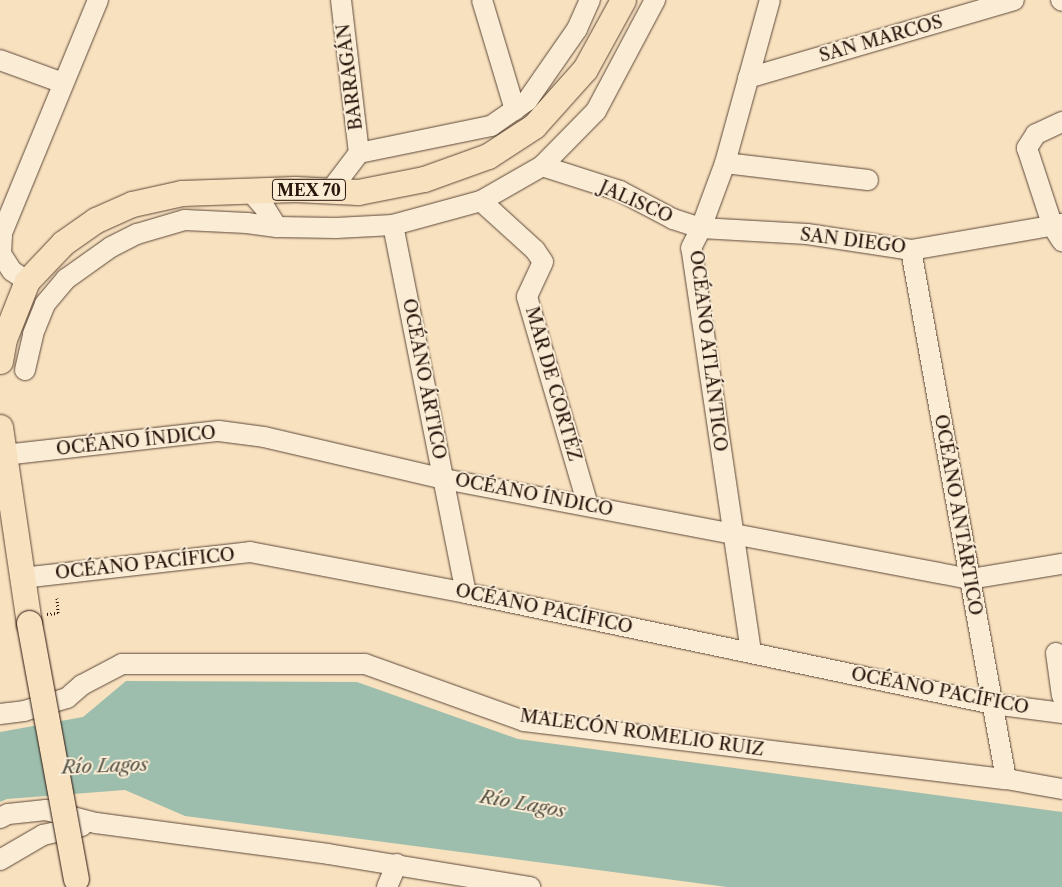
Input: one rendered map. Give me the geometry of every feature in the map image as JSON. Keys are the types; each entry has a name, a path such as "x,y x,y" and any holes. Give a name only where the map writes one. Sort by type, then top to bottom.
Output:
{"main road":[{"name":"MEX 70","path":"0,361 4,339 27,281 63,243 96,220 132,204 182,192 250,192 295,189 358,192 424,179 488,156 534,126 585,69 624,0"},
{"path":"1,436 29,623 77,883"}],"street":[{"path":"27,281 12,271 1,254 2,233 98,0"},
{"name":"BARRAGÁN","path":"341,0 359,153"},
{"path":"482,0 515,110"},
{"path":"330,191 359,153 491,126 515,110 527,101 577,29 590,0"},
{"path":"606,31 646,0"},
{"path":"25,370 33,334 45,304 66,279 112,247 137,234 185,220 246,222 277,227 336,228 393,225 481,201 542,166 596,111 655,0"},
{"name":"OCÉANO ATLÁNTICO","path":"751,652 691,248 701,228 725,163 770,0"},
{"name":"SAN MARCOS","path":"748,78 1014,0"},
{"path":"0,60 63,84"},
{"path":"1059,231 1027,148 1036,134 1062,122"},
{"path":"725,163 868,180"},
{"name":"JALISCO","path":"542,166 620,191 673,219 701,228"},
{"path":"250,192 265,208 277,227"},
{"name":"MAR DE CORTÉZ","path":"481,201 535,250 543,262 527,297 588,505"},
{"name":"OCÉANO ÁRTICO","path":"393,225 466,593"},
{"name":"SAN DIEGO","path":"701,228 807,234 910,250 1059,231"},
{"name":"OCÉANO ANTÁRTICO","path":"910,250 1006,779"},
{"name":"OCÉANO ÍNDICO","path":"1,436 219,431 264,437 444,479 970,579 1062,564"},
{"name":"OCÉANO PACÍFICO","path":"22,578 250,552 466,593 993,704 1062,713"},
{"path":"1056,653 1062,696"},
{"name":"MALECÓN ROMELIO RUIZ","path":"0,714 24,711 67,698 82,685 122,664 365,664 524,720 1006,779 1062,789"},
{"path":"0,818 8,814 46,810 96,823 397,864 530,887"},
{"path":"0,860 43,835 96,823"},
{"path":"388,887 397,864"}],"path":[{"path":"56,598 58,613"}],"water":[{"name":"Río Lagos","path":"126,681 357,682 518,739 1062,812 1062,887 727,887 185,816 125,790 7,799 0,802 0,732 83,717"}]}
